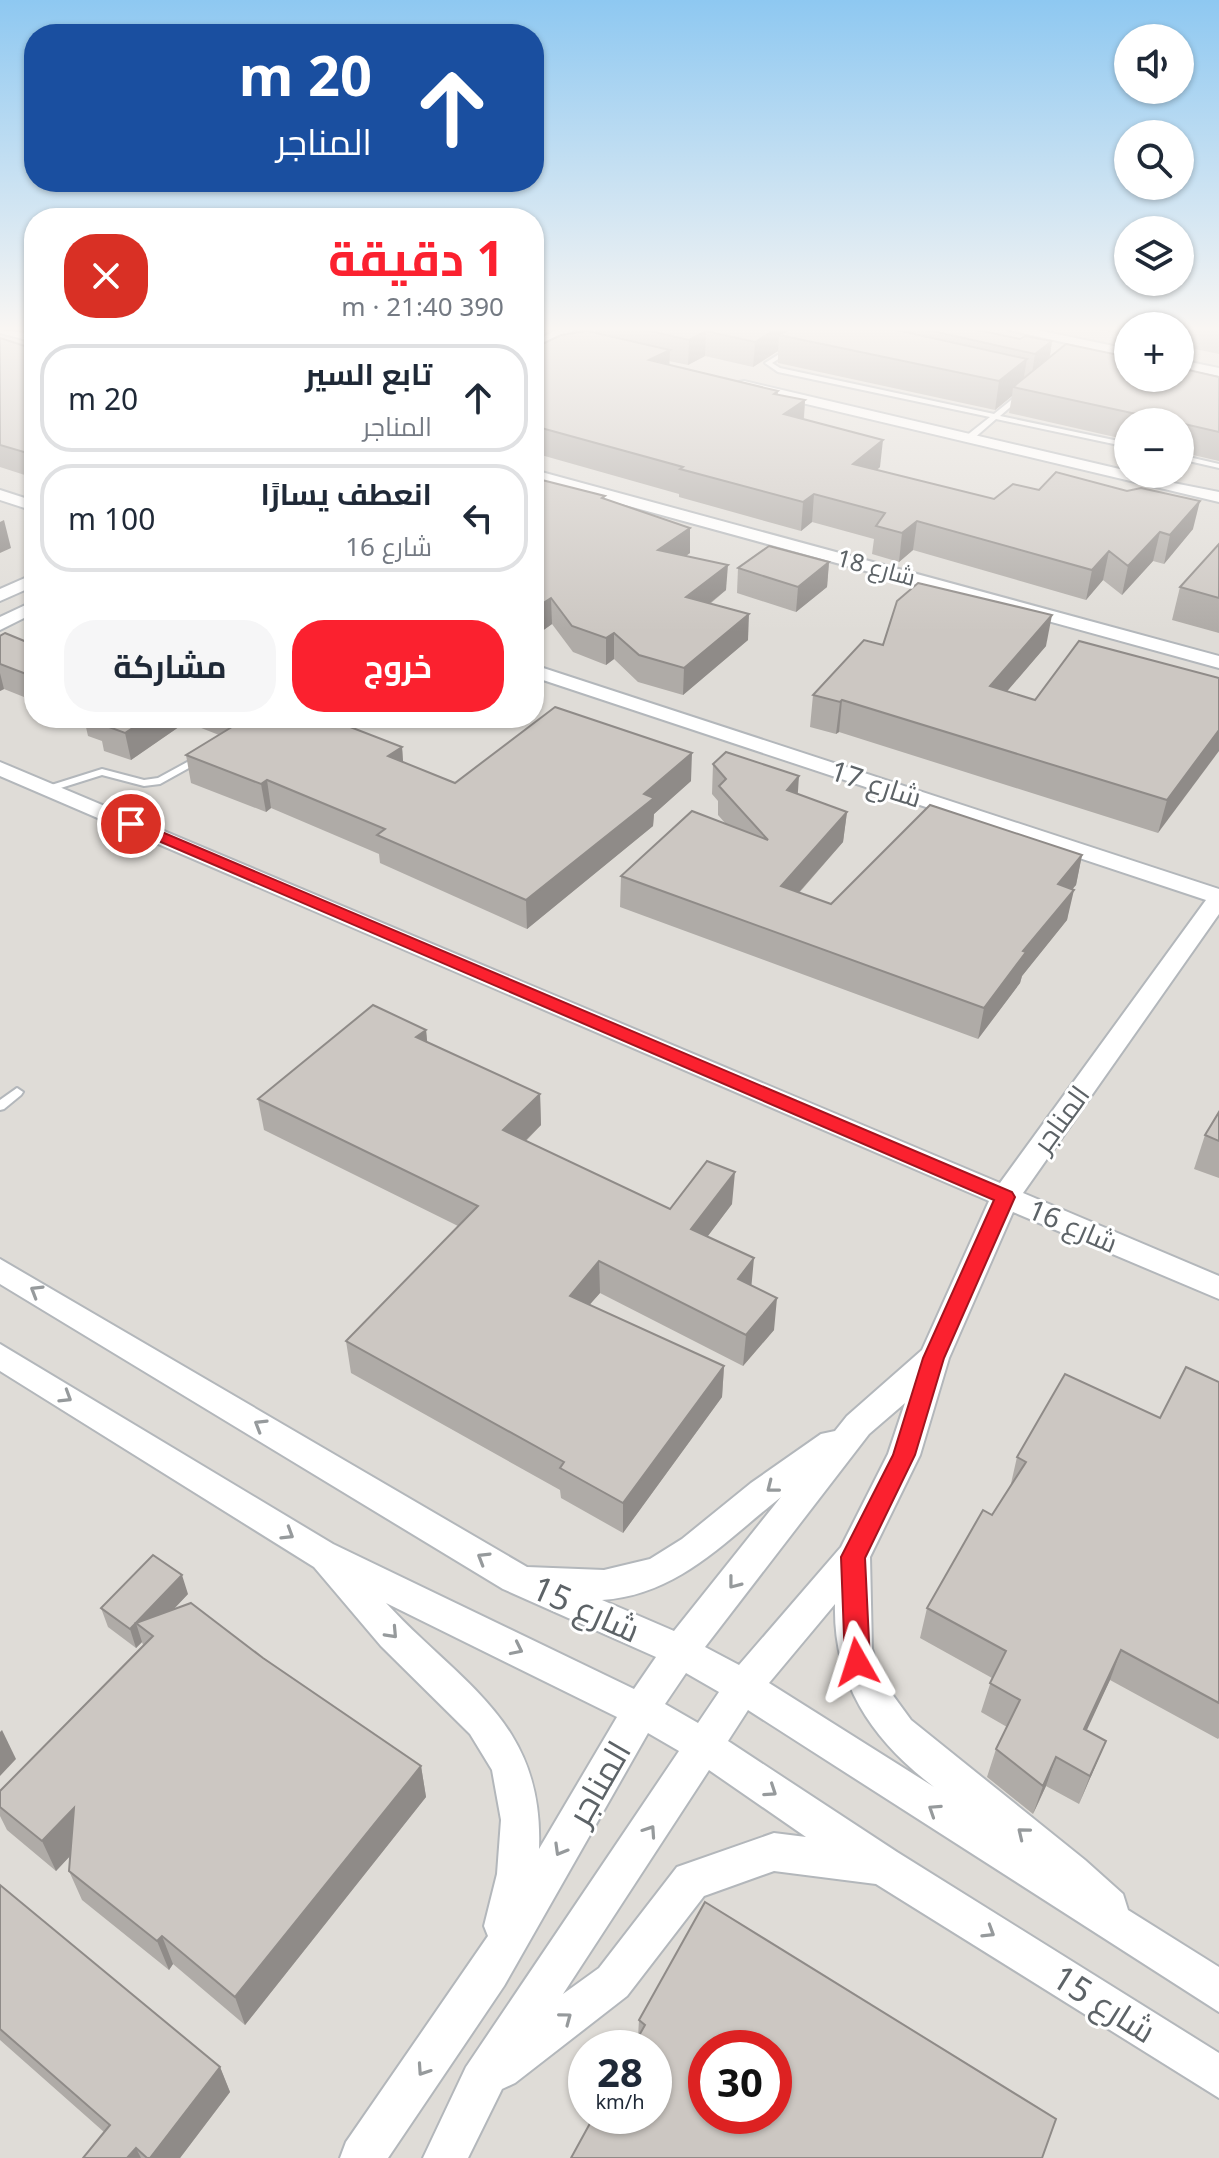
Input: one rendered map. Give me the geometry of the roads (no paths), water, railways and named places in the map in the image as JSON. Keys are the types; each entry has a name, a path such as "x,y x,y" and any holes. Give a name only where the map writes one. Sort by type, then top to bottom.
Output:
{"street":[{"path":"938,431 1219,497"},
{"name":"شارع 18","path":"544,478 1219,662"},
{"path":"0,495 24,503"},
{"path":"0,596 24,584"},
{"path":"0,624 24,611"},
{"name":"شارع 17","path":"544,674 1219,897"},
{"name":"شارع 16","path":"0,768 1219,1288"},
{"name":"المناجر","path":"445,2158 481,2082 743,1687 853,1557 904,1455 934,1358 1005,1197 1219,897"},
{"name":"شارع 15","path":"0,1270 515,1578 680,1651 743,1687 1164,1959 1219,1991"},
{"name":"شارع 15","path":"0,1356 321,1554 641,1710 706,1747 883,1866 1219,2077"},
{"name":"المناجر","path":"515,1578 601,1585 626,1582 653,1572 711,1539 779,1481 858,1425 934,1358"},
{"name":"المناجر","path":"362,2158 490,1972 641,1710 680,1651 858,1425"},
{"name":"شارع 15","path":"321,1554 417,1660 485,1724 503,1750 518,1788 521,1827 512,1901 490,1972"},
{"name":"شارع 15","path":"853,1557 857,1662 872,1696 896,1730 928,1760 1055,1859 1164,1959"},
{"name":"المناجر","path":"481,2082 613,1982 691,1881 774,1852 883,1866"}],"lane":[{"path":"969,438 978,431"},
{"path":"1060,431 1114,442"},
{"path":"1194,460 1219,466"},
{"path":"48,789 102,772 144,783 160,781 211,751"},
{"path":"0,1106 17,1092"}]}
